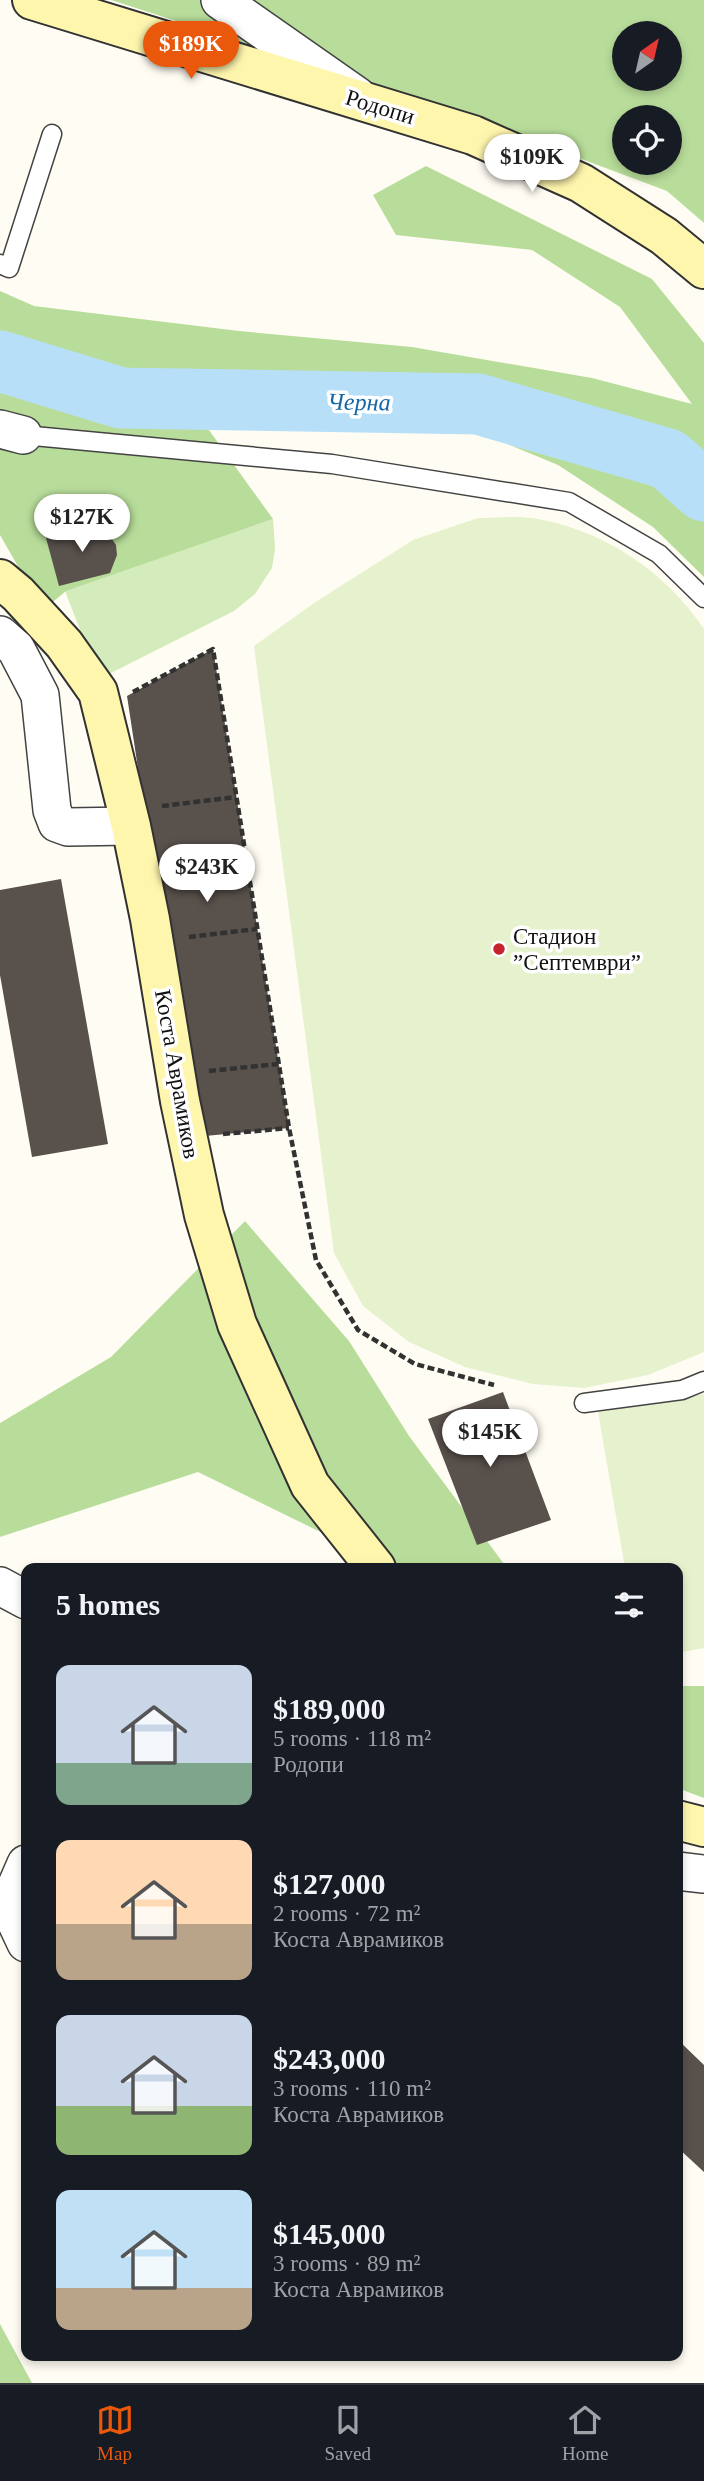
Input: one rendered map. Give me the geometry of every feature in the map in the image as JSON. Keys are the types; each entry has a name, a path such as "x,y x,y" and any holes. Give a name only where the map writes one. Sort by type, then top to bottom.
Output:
{"street":[{"name":"Родопи","path":"32,0 473,135 582,183 664,236 704,269"},
{"path":"220,0 369,104"},
{"name":"Коста Аврамиков","path":"0,579 18,594 64,644 98,692 144,816 193,1162 204,1215 237,1324 310,1485 372,1563"},
{"path":"0,635 16,649 40,695 52,810 57,823 68,827 144,816"},
{"path":"0,1586 21,1597"},
{"path":"683,1822 704,1827"},
{"path":"0,1858 11,1851 21,1850"},
{"path":"683,1872 704,1874"},
{"path":"21,1875 8,1905 21,1932"}],"lane":[{"path":"0,264 9,268 52,134"},
{"path":"12,432 332,464 569,502 659,554 704,598"},
{"path":"584,1403 682,1390 704,1381"}],"path":[{"path":"127,696 213,649 278,1064 316,1260 358,1330 415,1364 494,1385"},
{"path":"144,816 236,797"},
{"path":"177,939 257,929"},
{"path":"198,1072 278,1064"},
{"path":"221,1134 289,1128"}],"green space":[{"path":"111,0 704,0 704,223 667,191 624,175 682,175 682,105 612,105 612,170 440,106"},
{"path":"426,166 652,279 704,343 704,577 653,527 558,465 344,376 165,369 273,519 66,591 43,610 0,535 0,291 34,306 239,331 412,347 592,378 692,404 620,307 532,250 396,235 373,195"},
{"name":"Стадион ”Септември”","path":"478,518 538,519 587,533 610,544 632,557 671,589 704,629 704,1352 648,1375 584,1388 533,1384 465,1367 409,1342 363,1306 334,1253 254,646 314,603 413,540"},
{"path":"273,519 275,549 272,568 255,594 234,611 99,679 65,591"},
{"path":"245,1221 349,1341 409,1436 503,1563 365,1563 351,1547 198,1472 0,1537 0,1423 111,1357"},
{"path":"704,1394 704,1648 683,1652 683,1563 624,1563 598,1412"},
{"path":"683,1686 704,1686 704,1798 683,1790"},
{"path":"0,2324 32,2383 0,2383"}],"building":[{"path":"96,524 105,529 116,545 117,555 110,573 59,586 46,538"},
{"path":"213,649 289,1128 194,1137 127,696"},
{"path":"61,879 108,1144 32,1157 0,975 0,890"},
{"path":"503,1392 551,1520 477,1545 428,1419"},
{"path":"683,2045 704,2065 704,2172 683,2153"}],"waterway":[{"name":"Черна","path":"0,361 121,398 478,404 668,459 704,491"}],"place":[{"name":"Стадион ”Септември”","path":"499,949"}]}
